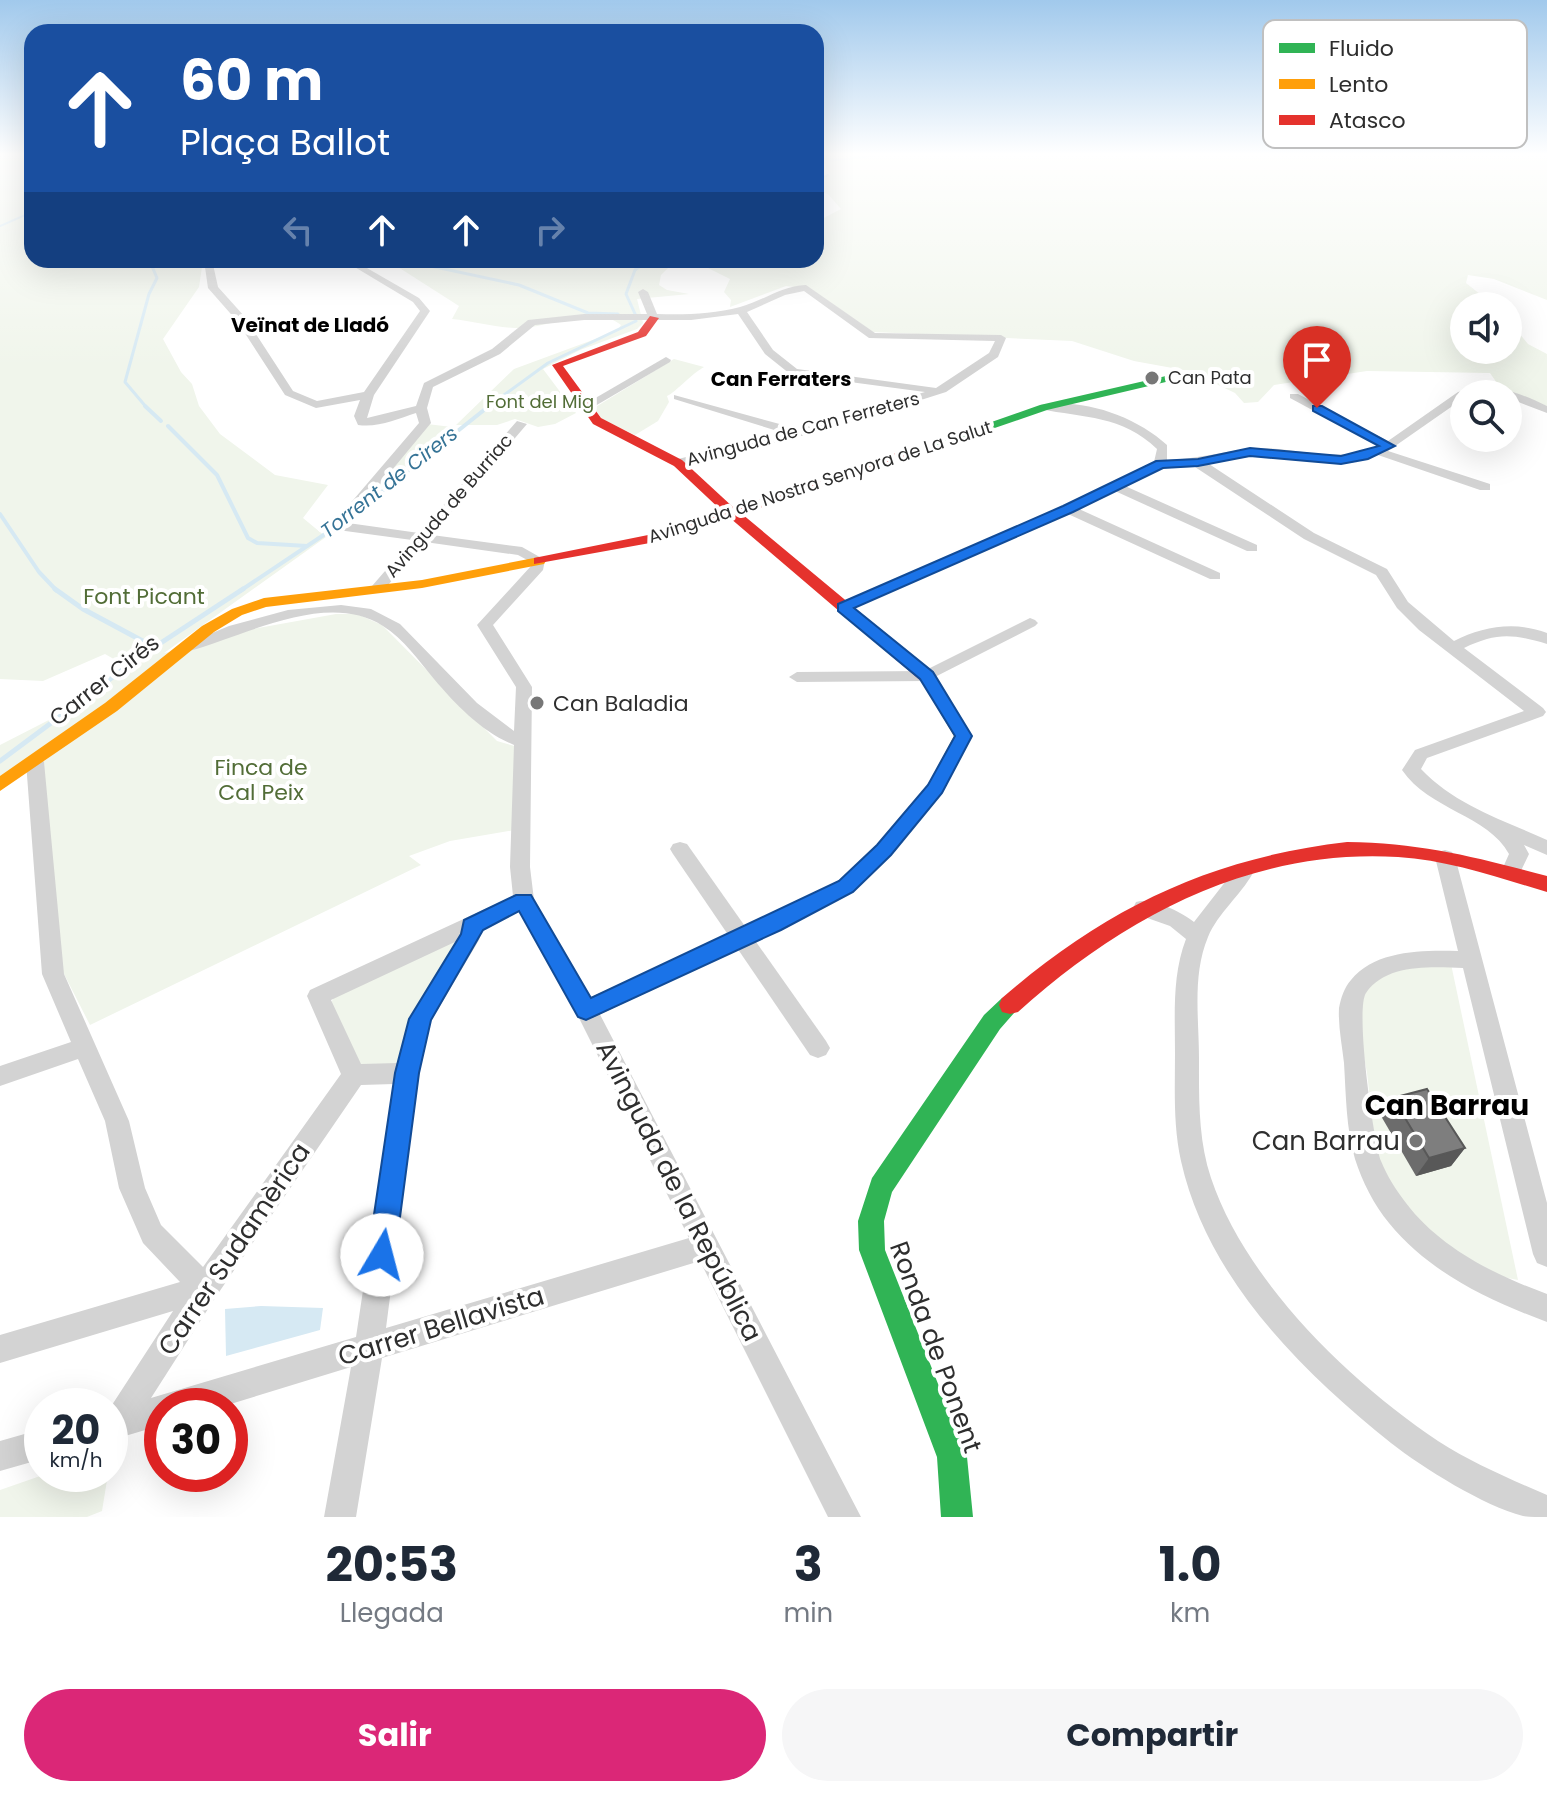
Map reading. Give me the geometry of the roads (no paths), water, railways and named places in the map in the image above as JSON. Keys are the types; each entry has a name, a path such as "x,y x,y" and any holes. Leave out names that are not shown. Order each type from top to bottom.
{"street":[{"path":"211,268 213,288 241,319 289,393 316,405 368,395"},
{"path":"362,268 393,285 425,311 368,395 360,416 362,422 374,422 421,408"},
{"name":"Avinguda de Can Ferreters","path":"678,463 942,390 994,355 1001,338 873,336 806,288 795,288 741,310"},
{"path":"586,1010 846,886 884,850 935,788 963,736 927,676 732,513 678,463 597,421 586,407 557,365 632,339 649,329 654,318 643,292"},
{"path":"421,408 428,385 484,361 506,347 530,320 581,315 654,318 741,310 769,352 794,372 942,390"},
{"path":"586,407 666,360"},
{"name":"Avinguda de Nostra Senyora de La Salut","path":"377,589 422,584 661,537 1044,407 1166,379"},
{"path":"844,607 1068,509 1160,464 1198,463 1250,452 1341,460 1384,449 1468,392 1500,391 1547,410"},
{"path":"1294,396 1384,449 1485,487"},
{"path":"678,397 797,432"},
{"path":"1044,407 1101,413 1147,430 1163,448 1160,464"},
{"path":"421,408 425,423 338,526 349,530 522,551 538,560"},
{"name":"Avinguda de Burriac","path":"377,589 521,424"},
{"path":"1198,463 1309,536 1382,572 1402,605 1425,627 1542,716"},
{"path":"1114,486 1252,548"},
{"path":"1068,509 1215,576"},
{"name":"Avinguda de la República","path":"538,560 538,567 485,625 524,687 520,867 524,900 586,1010 845,1517"},
{"name":"Carrer Cirés","path":"0,785 237,612 264,603 377,589"},
{"path":"183,649 232,630 293,614 338,609 362,611 387,622 478,715 505,737 524,742"},
{"path":"797,677 927,676 1030,623"},
{"path":"1454,647 1473,637 1505,629 1535,633 1547,639"},
{"path":"1511,872 1519,854 1508,834 1431,791 1411,770 1421,754 1542,716"},
{"path":"0,1349 205,1288 152,1234 132,1188 117,1121 53,974 35,762"},
{"path":"1483,819 1547,848"},
{"path":"680,849 818,1048"},
{"name":"Ronda de Ponent","path":"957,1517 952,1457 872,1250 869,1228 873,1203 946,1085 992,1022 1029,986 1121,918 1183,888 1286,858 1338,849 1398,850 1511,872 1547,884"},
{"path":"1445,857 1547,1254"},
{"path":"1243,873 1197,936 1190,963 1186,1122 1198,1179 1224,1242 1243,1273 1282,1320 1351,1388 1414,1443 1499,1490 1547,1511"},
{"path":"407,1073 354,1075 318,996 524,900"},
{"path":"1143,908 1177,920 1197,936"},
{"path":"340,1517 369,1347 407,1073 420,1019 472,934 472,925"},
{"path":"1471,960 1418,960 1384,967 1359,984 1350,1013 1369,1162 1391,1202 1432,1248 1474,1279 1547,1308"},
{"path":"0,1076 86,1047"},
{"name":"Carrer Sudamèrica","path":"128,1404 354,1075"},
{"name":"Carrer Bellavista","path":"234,1388 707,1246"},
{"path":"0,1456 24,1449"}],"water":[{"path":"261,1306 323,1308 320,1330 226,1356 225,1309"}],"waterway":[{"path":"146,407 125,382 149,294 157,278 153,268"},
{"path":"440,268 519,285 588,313 618,314"},
{"name":"Torrent de Cirers","path":"636,316 626,294 638,268"},
{"name":"Torrent de Cirers","path":"486,408 548,363 636,321"},
{"name":"Torrent de Cirers","path":"355,513 489,406"},
{"path":"146,407 161,421"},
{"path":"168,426 217,475 248,538 257,543 307,546"},
{"path":"0,514 39,572 55,589"},
{"name":"Torrent de Cirers","path":"242,589 337,526"},
{"path":"55,589 83,609 152,646"},
{"name":"Torrent de Cirers","path":"147,652 242,589"},
{"name":"Torrent de Cirers","path":"0,761 133,662"}],"place":[{"name":"Can Pata","path":"1152,378"},
{"name":"Can Baladia","path":"537,703"},
{"name":"Can Barrau","path":"1416,1141"}],"district":[{"name":"Veïnat de Lladó","path":"310,325"},
{"name":"Can Ferraters","path":"781,379"},
{"name":"Can Barrau","path":"1447,1105"}],"park label":[{"name":"Font del Mig","path":"540,402"},
{"name":"Font Picant","path":"144,596"},
{"name":"Finca de Cal Peix","path":"261,780"}]}
